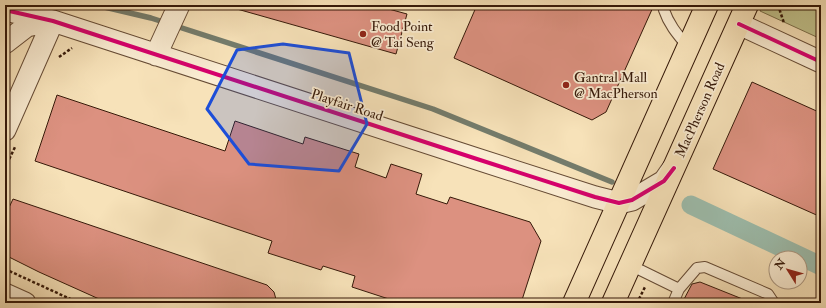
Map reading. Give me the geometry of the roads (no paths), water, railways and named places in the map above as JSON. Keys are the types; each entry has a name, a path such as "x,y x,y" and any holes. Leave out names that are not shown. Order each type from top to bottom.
{"main road":[{"path":"574,303 707,5"},
{"name":"MacPherson Road","path":"612,303 743,15"}],"street":[{"path":"156,55 177,9"},
{"name":"Playfair Road","path":"5,10 52,21 595,197 619,203"},
{"path":"743,15 821,62"},
{"path":"5,45 14,35 27,26 52,21 48,54 5,130"},
{"path":"5,45 27,43 48,54"},
{"path":"619,203 632,200 664,181 674,168"},
{"path":"5,294 25,303"}],"lane":[{"path":"666,5 664,10 673,30 688,47"},
{"path":"630,265 680,289"},
{"path":"673,303 680,289 696,268 705,267 768,294 774,303"}],"waterway":[{"path":"96,5 151,18 433,109 612,182"},
{"path":"691,205 821,266"}],"place":[{"name":"Food Point @ Tai Seng","path":"363,34"},
{"name":"Gantral Mall @ MacPherson","path":"566,85"}]}
